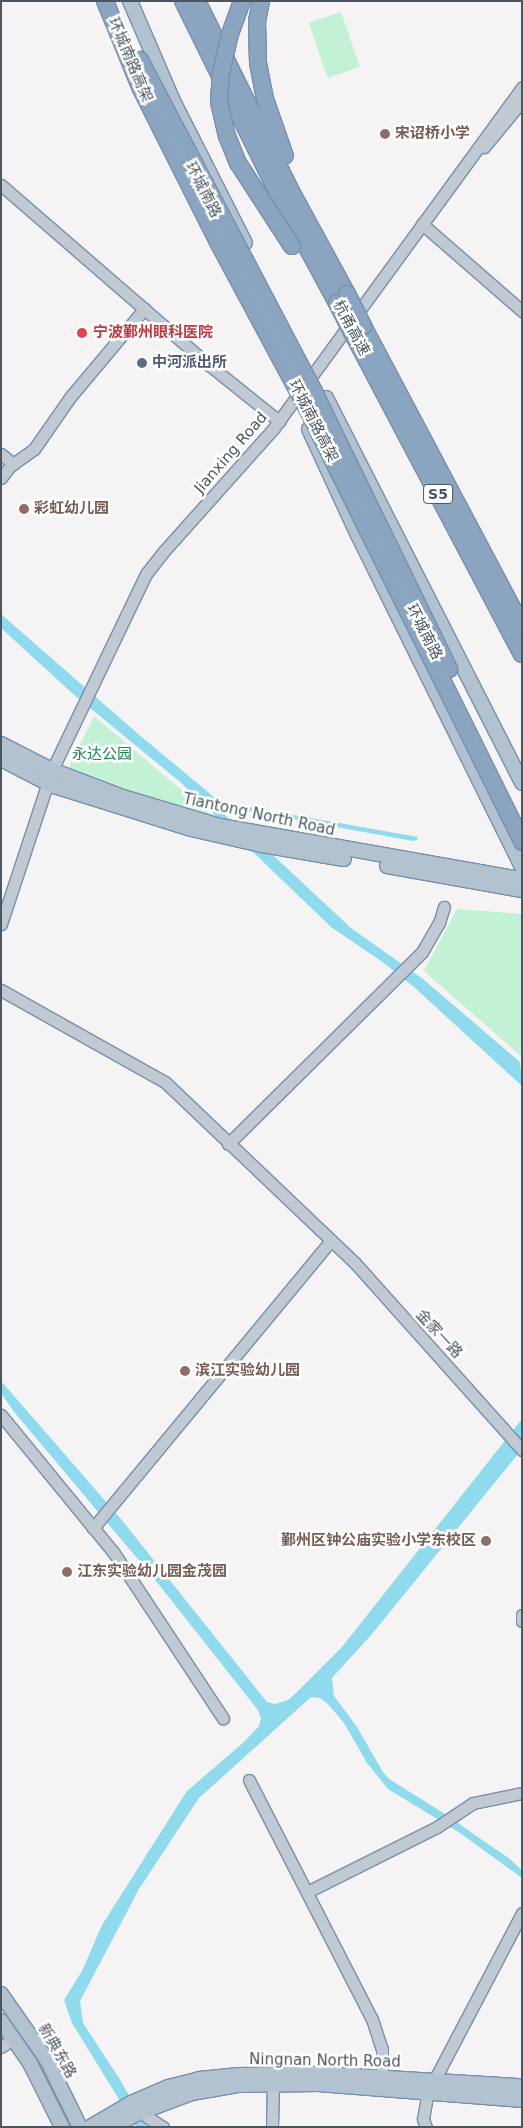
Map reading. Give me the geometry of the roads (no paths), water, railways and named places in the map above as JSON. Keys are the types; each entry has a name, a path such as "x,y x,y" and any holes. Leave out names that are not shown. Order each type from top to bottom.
{"highway":[{"name":"环城南路高架","path":"105,1 141,89 219,244 308,410 522,842"},
{"name":"环城南路高架","path":"116,1 141,64 315,394 522,817"},
{"name":"杭甬高速","path":"183,1 281,199 355,334 522,626"},
{"name":"杭甬高速","path":"197,1 292,193 330,262 339,302"},
{"path":"242,1 230,34 221,72 219,102 227,136 238,163 292,246 339,302 355,334"},
{"path":"261,1 257,21 258,63 265,99 277,139 330,262"},
{"name":"S5","path":"355,334 522,654"}],"main road":[{"name":"环城南路","path":"96,1 137,96 288,391"},
{"name":"环城南路","path":"130,1 173,101 306,361"},
{"name":"环城南路","path":"320,388 522,783"},
{"name":"环城南路","path":"300,410 358,536 522,867"},
{"name":"Tiantong North Road","path":"1,744 50,776 220,826 522,890"},
{"name":"Tiantong North Road","path":"1,759 183,826 235,839 262,845 522,880"},
{"name":"新典东路","path":"1,1994 46,2060 80,2127"},
{"name":"新典东路","path":"1,2021 30,2063 62,2127"},
{"name":"Ningnan North Road","path":"128,2114 168,2087 199,2079 239,2075 324,2074 382,2077 522,2100"},
{"name":"Ningnan North Road","path":"128,2114 192,2093 239,2084 522,2086"},
{"path":"90,2127 128,2114"}],"street":[{"path":"460,171 522,87"},
{"path":"460,171 496,134 522,101"},
{"name":"Jianxing Road","path":"1,924 50,776 146,574 164,550 279,421 460,171"},
{"path":"1,185 144,309 279,421"},
{"path":"422,224 522,311"},
{"path":"1,478 13,464 34,449 71,396 144,309"},
{"path":"1,454 13,464"},
{"path":"228,1144 422,952 439,923 444,907"},
{"name":"金家一路","path":"1,990 165,1082 330,1242 355,1263 522,1450"},
{"path":"95,1526 330,1242"},
{"path":"1,1415 95,1526 223,1718"},
{"path":"522,1615 522,1621"},
{"path":"249,1780 378,2033 382,2049 382,2077"},
{"path":"307,1892 437,1827 473,1803 522,1792"},
{"path":"426,2127 423,2119 431,2086 522,1913"},
{"path":"1,2047 13,2039"},
{"path":"272,2127 273,2084"},
{"path":"128,2114 147,2117 163,2127"}],"water":[{"path":"1,614 137,733 220,802 418,837 417,840 413,841 226,807 224,809 225,815 276,858 351,928 423,979 520,1062 522,1086 414,987 384,963 331,927 179,781 73,694 1,628"},
{"path":"1,1381 121,1519 267,1702 275,1704 288,1700 342,1647 522,1419 522,1449 372,1634 332,1678 334,1696 357,1727 389,1779 445,1814 511,1860 522,1870 522,1878 460,1833 388,1789 367,1763 344,1723 328,1704 320,1698 311,1697 199,1798 139,1889 80,2001 83,2023 119,2078 147,2127 136,2127 72,2023 64,2000 82,1971 102,1925 187,1791 244,1742 259,1726 261,1718 258,1710 152,1576 15,1413 1,1393"}],"place":[{"name":"宋诏桥小学","path":"385,134"},
{"name":"宁波鄞州眼科医院","path":"82,333"},
{"name":"中河派出所","path":"142,363"},
{"name":"彩虹幼儿园","path":"24,509"},
{"name":"滨江实验幼儿园","path":"185,1371"},
{"name":"鄞州区钟公庙实验小学东校区","path":"486,1541"},
{"name":"江东实验幼儿园金茂园","path":"67,1572"}],"park label":[{"name":"永达公园","path":"102,755"}]}
